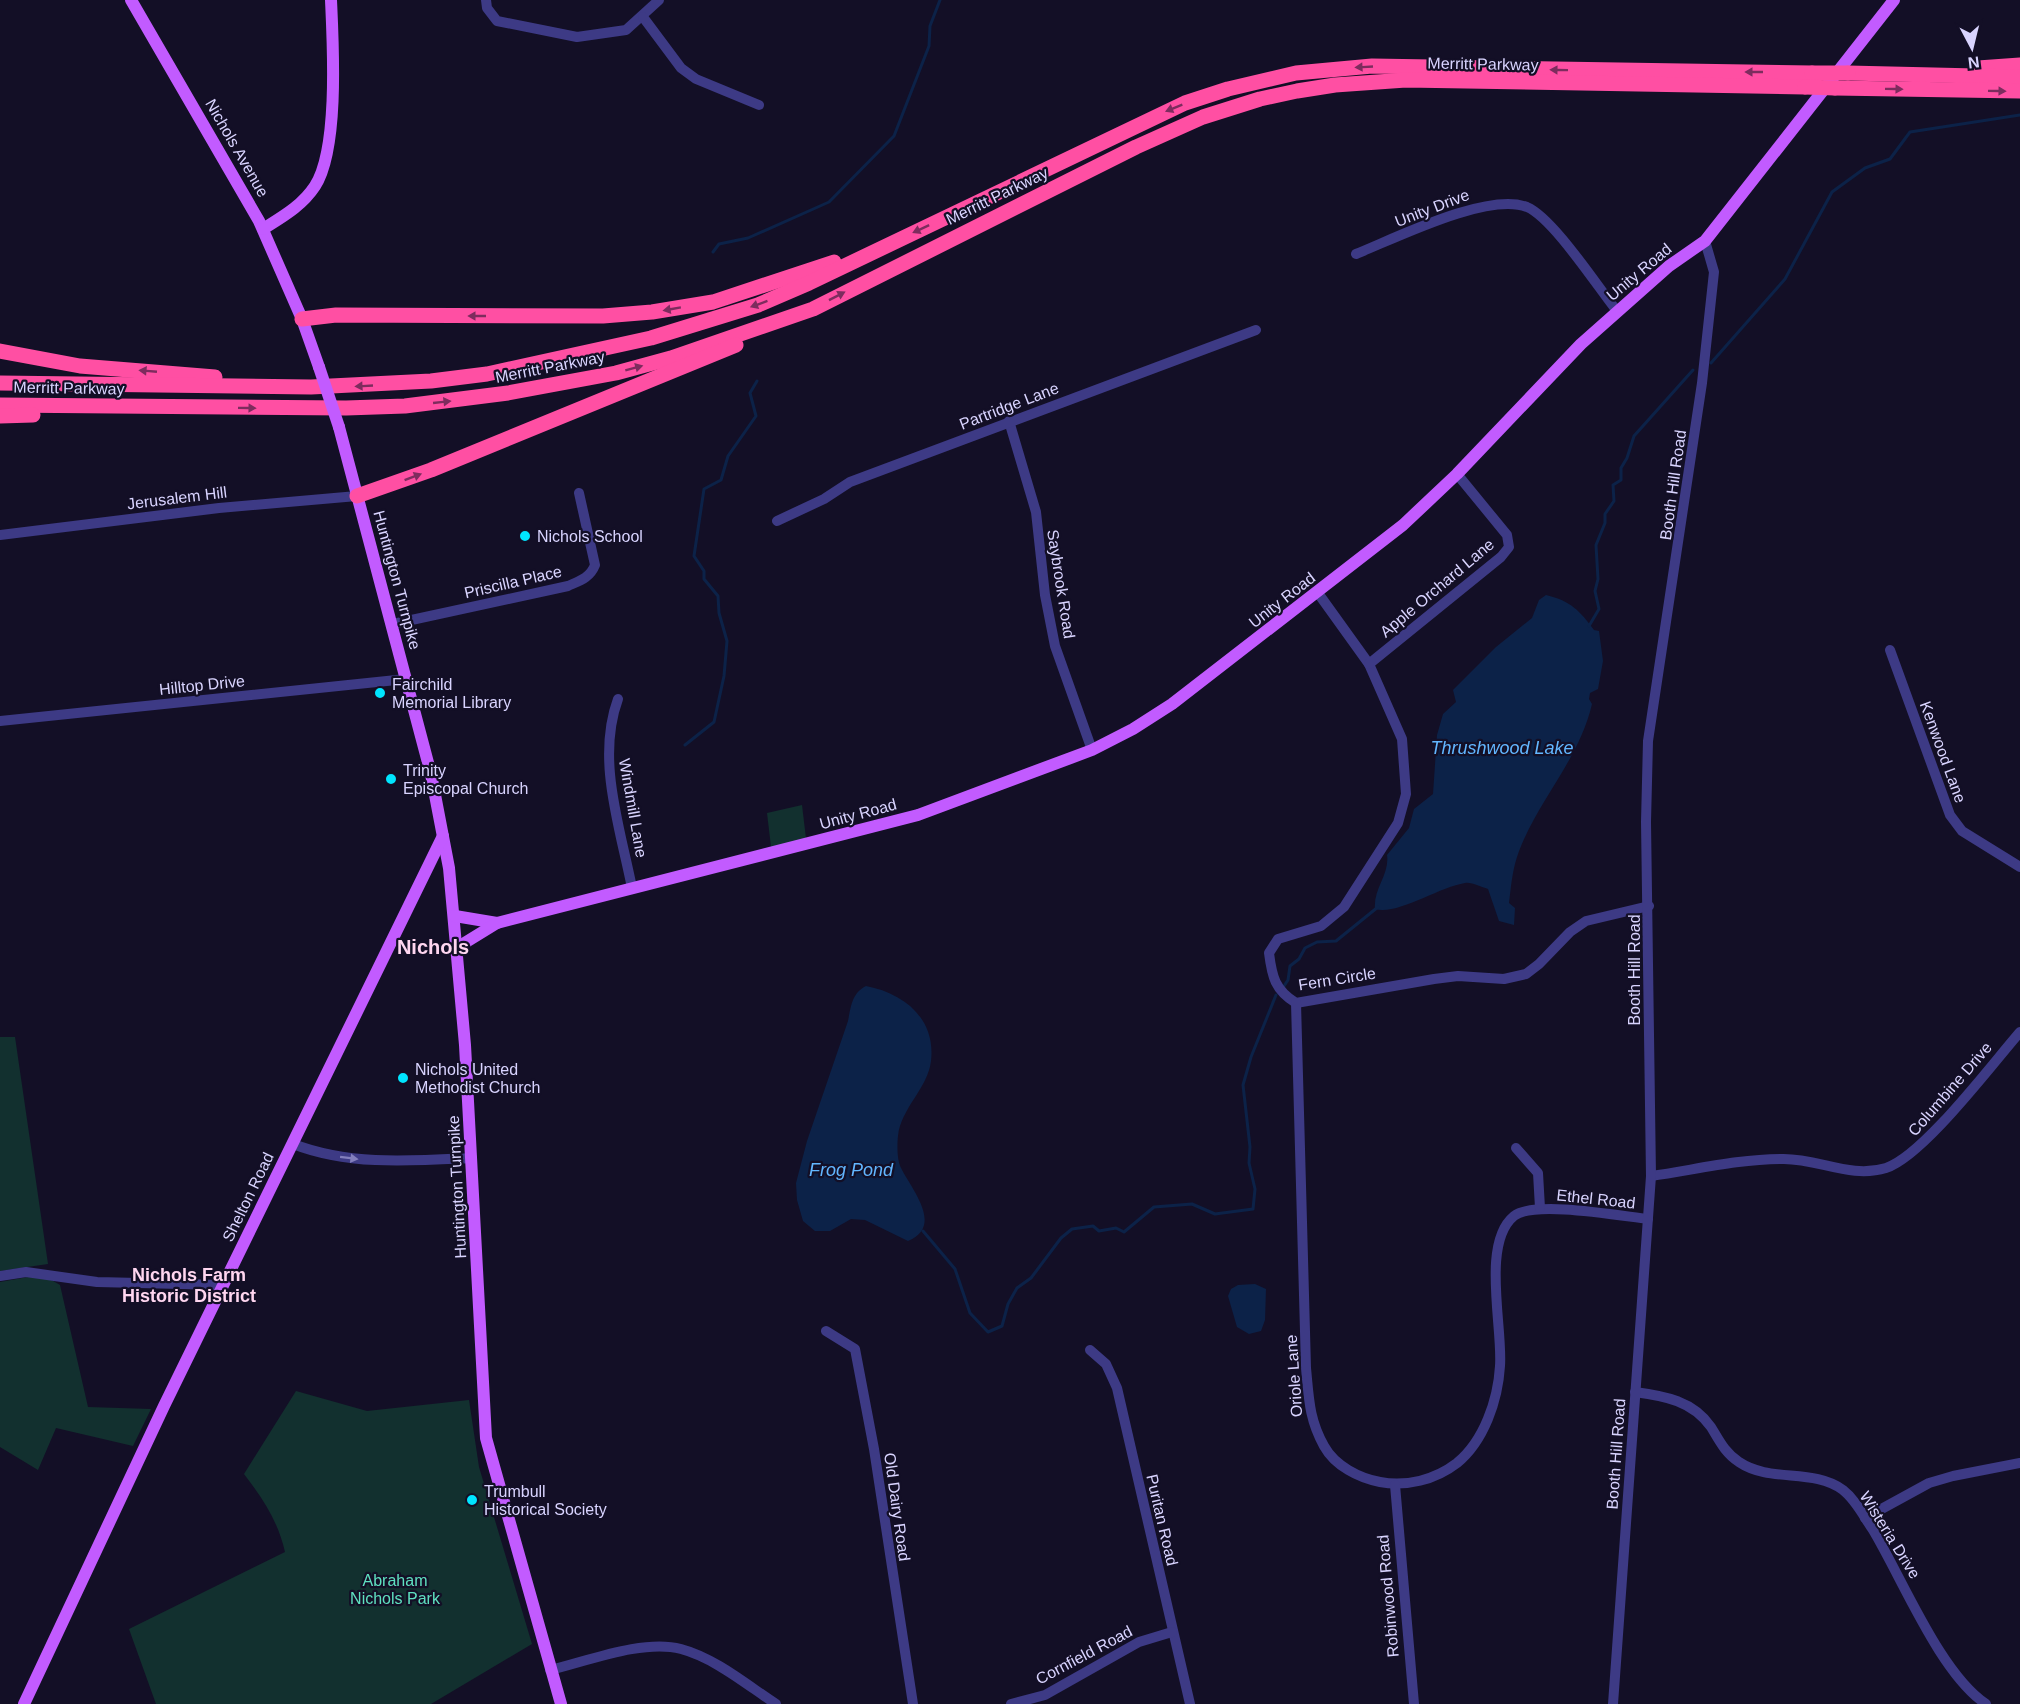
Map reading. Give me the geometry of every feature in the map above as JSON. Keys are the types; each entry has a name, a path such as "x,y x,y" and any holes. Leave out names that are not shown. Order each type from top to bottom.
{"highway":[{"path":"1891,74 2020,65"},
{"name":"Merritt Parkway","path":"0,382 268,387 358,386 487,374 651,338 758,305 809,284 1158,114 1228,89 1296,74 1372,66 2020,77"},
{"name":"Merritt Parkway","path":"0,405 346,408 405,406 538,388 616,373 671,358 813,309 1136,147 1203,117 1297,91 1335,85 1406,80 2020,91"},
{"path":"302,319 336,315 603,316 652,312 713,302 888,244"},
{"path":"357,496 410,478 671,372 763,334 813,309"},
{"path":"0,351 80,366 229,377 268,387"},
{"path":"0,416 149,413 221,407"}],"main road":[{"name":"Nichols Avenue","path":"130,0 207,128 263,230 302,319"},
{"path":"263,230 306,198 316,183 323,165 332,103 331,0"},
{"name":"Unity Road","path":"458,947 497,923 918,815 1092,750 1133,729 1172,704 1403,525 1457,474 1581,344 1617,311 1705,241 1894,0"},
{"name":"Huntington Turnpike","path":"302,319 339,427 393,624 431,774 443,836 458,947 472,1158 486,1438 561,1704"},
{"name":"Shelton Road","path":"24,1704 223,1285 443,836"},
{"name":"Unity Road","path":"455,916 497,923"}],"street":[{"path":"486,0 487,8 497,21 577,37 626,30 643,17 659,0"},
{"path":"643,17 681,68 693,77 759,105"},
{"name":"Unity Drive","path":"1356,254 1478,206 1508,203 1528,208 1549,224 1617,311"},
{"name":"Booth Hill Road","path":"1613,1704 1651,1176 1648,741 1702,383 1714,272 1705,241"},
{"name":"Partridge Lane","path":"777,521 824,499 850,482 1256,330"},
{"name":"Saybrook Road","path":"1009,421 1036,513 1045,595 1055,646 1092,750"},
{"name":"Apple Orchard Lane","path":"1370,664 1501,557 1509,547 1508,535 1457,474"},
{"name":"Priscilla Place","path":"393,624 567,586 584,579 592,572 595,565 579,493"},
{"name":"Jerusalem Hill","path":"0,535 219,508 357,496"},
{"name":"Fern Circle","path":"1318,593 1370,664 1402,739 1406,794 1398,823 1344,907 1321,926 1278,939 1269,953 1273,981 1283,995 1296,1003 1458,976 1504,980 1526,974 1570,932 1586,921 1649,906"},
{"name":"Kenwood Lane","path":"1890,650 1950,815 1962,831 2020,867"},
{"name":"Hilltop Drive","path":"0,721 406,680"},
{"name":"Windmill Lane","path":"618,699 610,721 608,750 611,786 632,888"},
{"name":"Oriole Lane","path":"1296,1003 1306,1368 1312,1425 1329,1455 1356,1475 1395,1485 1424,1480 1446,1472 1471,1448 1484,1428 1495,1398 1501,1365 1498,1239 1514,1216 1540,1208"},
{"name":"Columbine Drive","path":"1651,1176 1785,1159 1841,1170 1867,1171 1887,1167 1918,1149 2020,1032"},
{"path":"293,1144 332,1156 379,1161 472,1158"},
{"path":"1516,1148 1538,1173 1540,1208"},
{"name":"Ethel Road","path":"1540,1208 1648,1219"},
{"path":"0,1276 26,1272 97,1282 223,1285"},
{"name":"Old Dairy Road","path":"826,1331 855,1349 874,1449 913,1704"},
{"name":"Puritan Road","path":"1090,1350 1106,1364 1117,1388 1190,1704"},
{"name":"Wisteria Drive","path":"1635,1392 1683,1402 1696,1411 1722,1446 1745,1466 1764,1473 1825,1482 1843,1490 1865,1518 1895,1567 1937,1647 1971,1694 1986,1704"},
{"path":"1865,1518 1929,1484 1953,1476 2020,1463"},
{"name":"Robinwood Road","path":"1395,1485 1414,1704"},
{"name":"Cornfield Road","path":"1011,1704 1045,1695 1138,1642 1172,1632"},
{"path":"550,1670 648,1647 680,1649 708,1659 776,1704"}],"green space":[{"path":"802,805 807,847 772,855 767,813"},
{"path":"0,1037 15,1037 48,1264 0,1271"},
{"path":"28,1277 48,1278 60,1285 88,1407 151,1409 133,1446 56,1428 38,1470 0,1447 0,1282"},
{"name":"Abraham Nichols Park","path":"296,1391 367,1411 469,1400 479,1467 532,1644 431,1704 156,1704 129,1629 285,1552 269,1511 244,1474"}],"water":[{"name":"Thrushwood Lake","path":"1546,595 1568,604 1579,612 1594,630 1599,631 1603,661 1598,689 1590,693 1589,699 1592,704 1586,725 1567,763 1534,818 1517,857 1509,903 1515,908 1514,925 1499,921 1488,889 1468,883 1406,905 1384,910 1375,909 1376,895 1386,869 1387,855 1409,828 1414,809 1433,794 1437,735 1443,714 1456,702 1453,690 1496,647 1532,618 1539,600"},
{"name":"Frog Pond","path":"866,986 880,989 904,1001 914,1010 928,1032 931,1046 929,1071 904,1116 898,1136 901,1168 918,1197 925,1217 924,1226 908,1241 865,1220 851,1219 830,1231 815,1231 803,1221 797,1200 796,1183 807,1141 853,1000"},
{"path":"1255,1284 1266,1289 1265,1320 1261,1331 1249,1334 1237,1327 1228,1296 1231,1289 1238,1285"}],"waterway":[{"path":"713,252 719,244 748,238 829,202 894,136 929,46 930,26 940,0"},
{"path":"1711,363 1785,279 1832,192 1865,168 1890,159 1910,132 2020,115"},
{"path":"1589,626 1599,609 1595,591 1598,579 1596,545 1605,523 1605,514 1614,501 1613,485 1621,480 1621,468 1634,436 1693,370"},
{"path":"685,745 714,722 724,676 727,641 719,613 718,596 704,579 704,571 694,556 704,489 721,480 728,456 756,416 750,393 757,381"},
{"path":"1284,986 1288,980 1290,966 1299,959 1305,948 1317,942 1336,941 1378,907"},
{"path":"923,1231 955,1269 970,1313 988,1332 1002,1326 1008,1304 1017,1288 1031,1278 1061,1238 1072,1229 1093,1226 1099,1231 1116,1228 1124,1232 1154,1207 1192,1204 1215,1214 1253,1209 1255,1189 1249,1163 1250,1147 1243,1085 1251,1057 1276,995"}],"place":[{"name":"Nichols School","path":"525,536"},
{"name":"Fairchild Memorial Library","path":"380,693"},
{"name":"Trinity Episcopal Church","path":"391,779"},
{"name":"Nichols United Methodist Church","path":"403,1078"},
{"name":"Trumbull Historical Society","path":"472,1500"}],"district":[{"name":"Nichols","path":"433,947"},
{"name":"Nichols Farm Historic District","path":"189,1285"}]}
